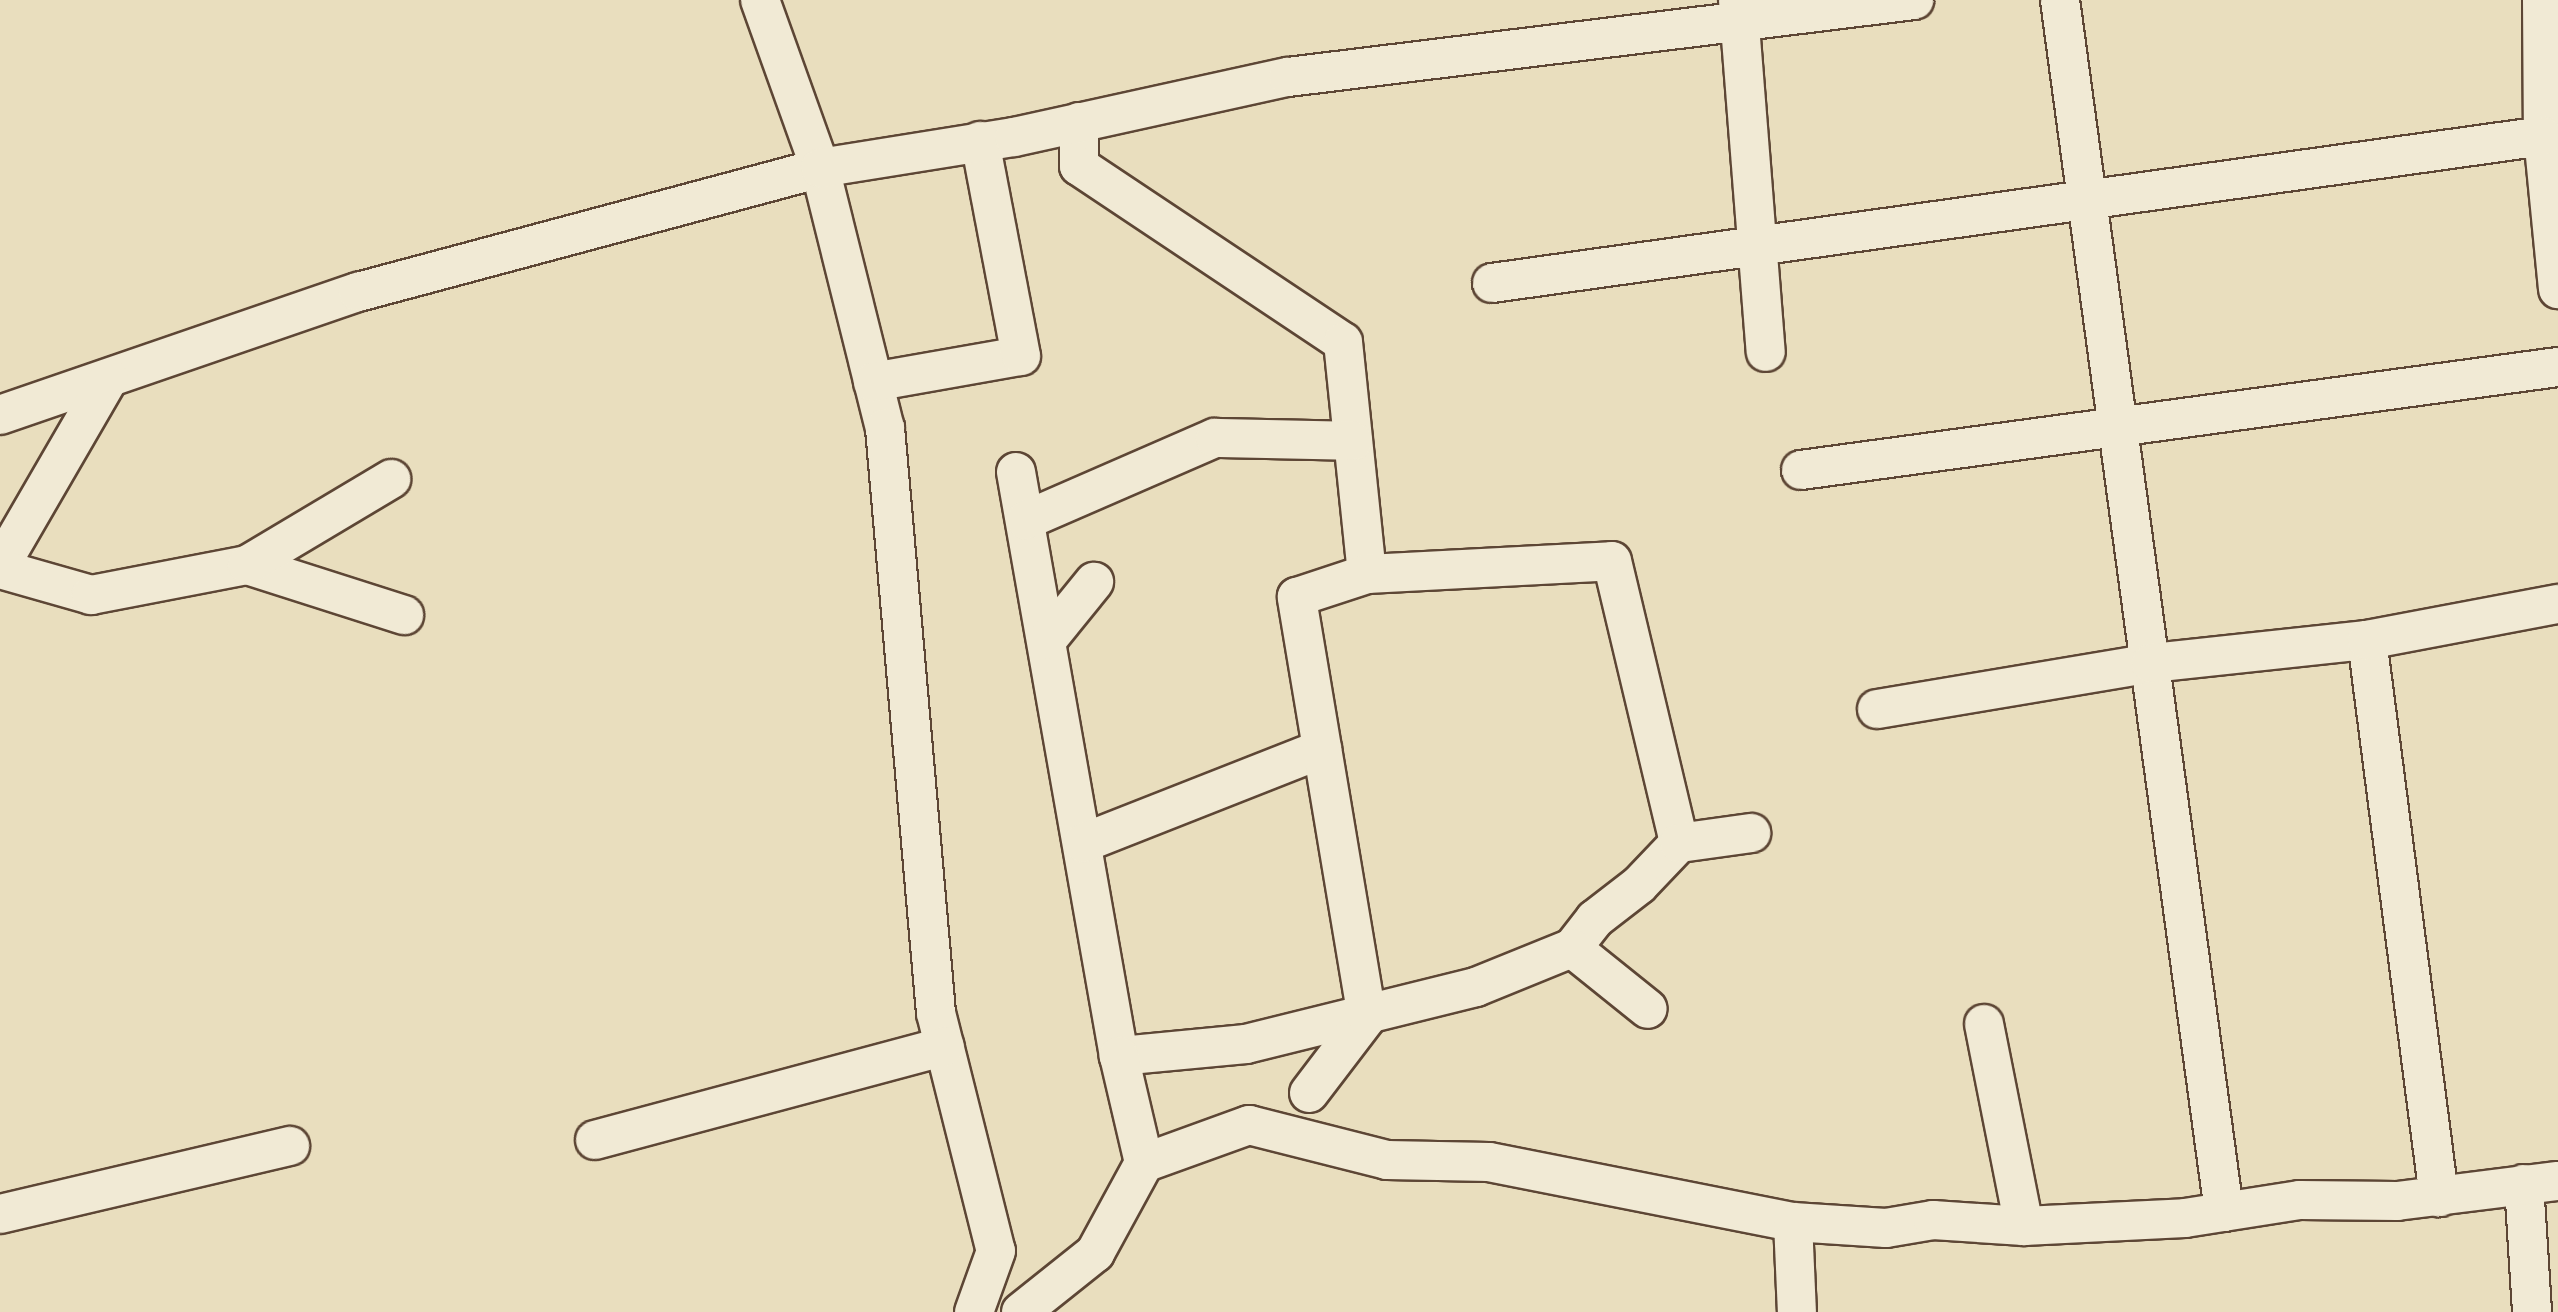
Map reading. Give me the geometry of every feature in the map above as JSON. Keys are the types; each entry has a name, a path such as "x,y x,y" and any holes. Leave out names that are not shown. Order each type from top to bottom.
{"street":[{"path":"760,0 820,168 885,428 936,1013 996,1251 974,1312"},
{"path":"0,415 359,292 820,168 1079,122 1288,78 1739,10 1914,0"},
{"path":"2060,0 2224,1212"},
{"path":"2542,0 2543,136 2558,289"},
{"path":"1739,10 1766,352"},
{"path":"1079,122 1079,166 1343,342 1367,573"},
{"path":"1492,283 2543,136"},
{"path":"873,382 1021,356 980,141"},
{"path":"1801,470 2558,367"},
{"path":"109,378 11,523 0,567 91,595 247,565 391,479"},
{"path":"1026,520 1215,438 1353,441"},
{"path":"1016,472 1119,1056 1144,1163"},
{"path":"1309,1093 1367,1017 1297,597 1367,573 1612,561 1679,843"},
{"path":"247,565 404,615"},
{"path":"1047,640 1094,582"},
{"path":"1877,709 2151,663 2367,639 2558,604"},
{"path":"2367,639 2439,1197"},
{"path":"1083,844 1322,749"},
{"path":"1119,1056 1246,1044 1367,1017 1476,988 1572,948 1595,919 1639,885 1679,843 1751,832"},
{"path":"1572,948 1648,1009"},
{"path":"1984,1024 2024,1226"},
{"path":"1298,1032 1319,1142"},
{"path":"595,1140 945,1046"},
{"path":"1030,1309 1095,1253 1144,1163 1249,1125 1387,1160 1489,1162 1793,1222 1886,1228 1933,1220 2024,1226 2224,1212 2300,1200 2439,1197 2541,1183 2532,1312"},
{"path":"0,1214 290,1146"},
{"path":"1793,1222 1797,1312"}]}
